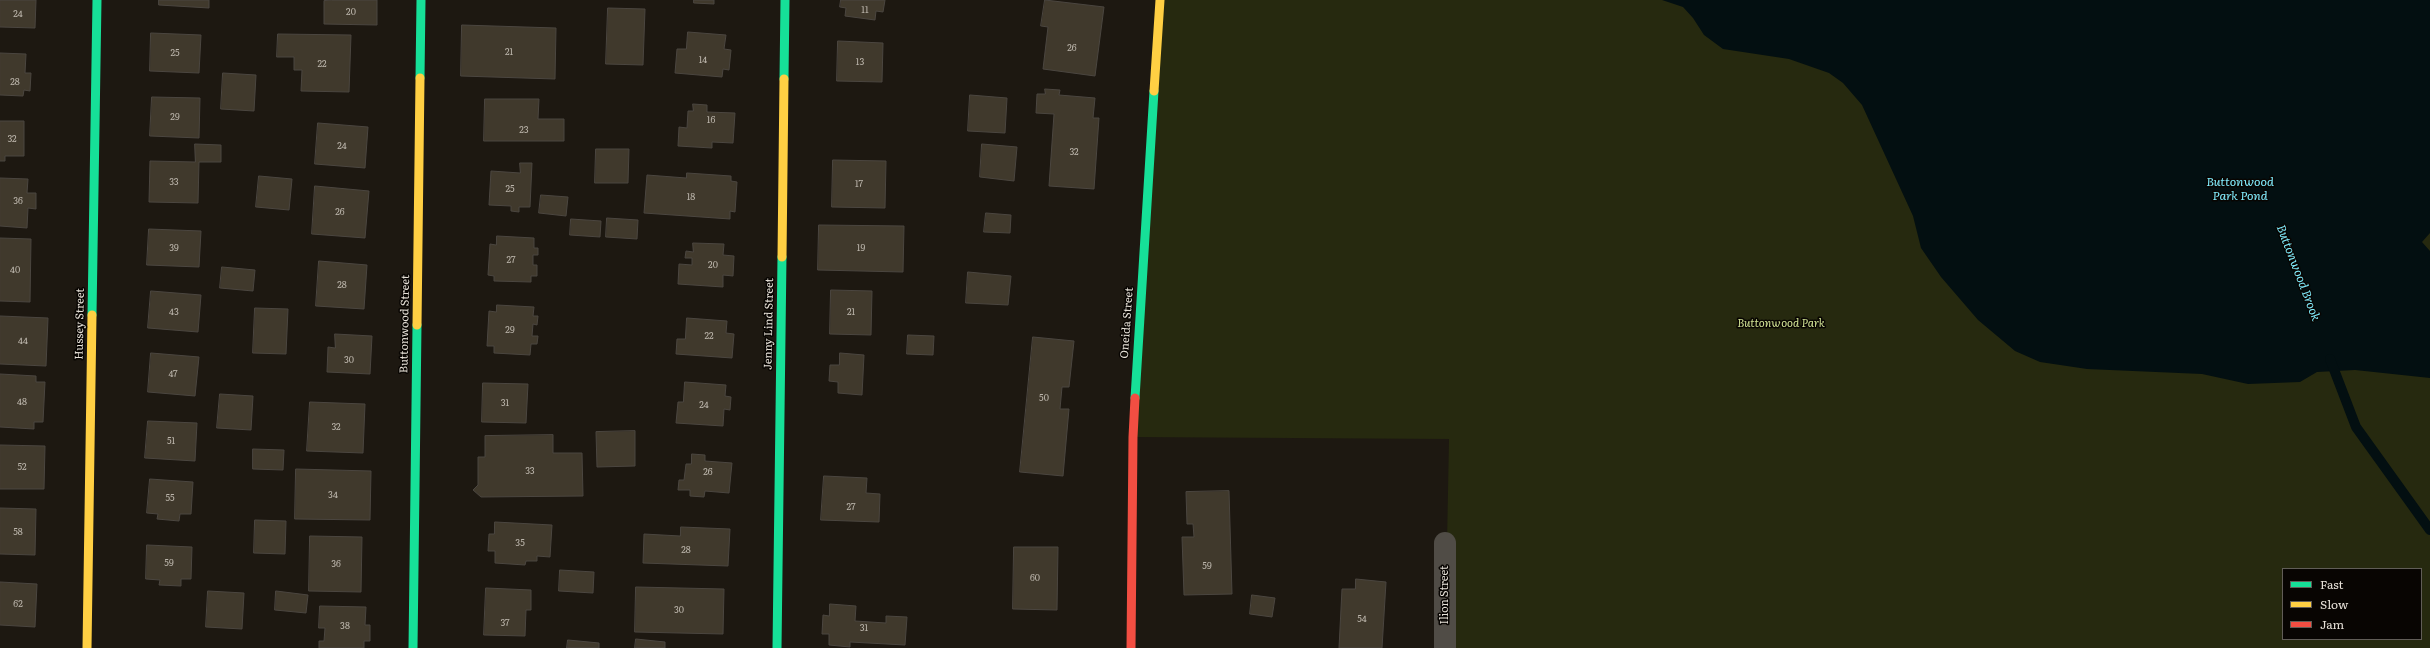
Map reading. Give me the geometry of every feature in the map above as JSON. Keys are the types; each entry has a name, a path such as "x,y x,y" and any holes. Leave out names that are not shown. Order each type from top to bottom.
{"street":[{"name":"Hussey Street","path":"87,648 97,0"},
{"name":"Buttonwood Street","path":"413,648 421,0"},
{"name":"Jenny Lind Street","path":"777,648 785,0"},
{"name":"Oneida Street","path":"1131,648 1132,437 1160,0"},
{"name":"Ilion Street","path":"1445,543 1445,648"}],"green space":[{"name":"Buttonwood Park","path":"1160,0 2430,0 2430,648 1445,648 1449,439 1133,437"}],"water":[{"name":"Buttonwood Park Pond","path":"1662,0 2430,0 2430,233 2422,242 2430,251 2430,378 2355,370 2317,372 2300,382 2248,384 2202,374 2087,369 2040,362 2015,351 1978,320 1941,277 1921,248 1913,216 1862,105 1843,83 1829,73 1789,59 1723,49 1704,35 1693,18 1683,7"}],"building":[{"path":"0,0 36,0 35,28 0,27"},
{"path":"159,0 209,0 209,8 159,5"},
{"path":"377,0 377,25 324,24 324,1"},
{"path":"694,0 714,0 714,4 694,3"},
{"path":"841,0 885,0 883,12 876,11 875,20 845,16 846,8 840,7"},
{"path":"1045,0 1104,7 1095,76 1043,69 1048,27 1041,26"},
{"path":"608,8 645,9 643,65 606,64"},
{"path":"462,25 556,28 555,79 461,76"},
{"path":"688,32 726,35 724,49 731,50 729,70 723,69 722,77 675,73 677,49 686,49"},
{"path":"151,33 201,35 199,73 150,71"},
{"path":"278,34 351,35 349,92 301,91 302,70 294,70 294,57 277,57"},
{"path":"838,41 883,43 882,82 837,81"},
{"path":"0,53 26,54 25,73 31,73 30,91 24,90 23,96 0,95"},
{"path":"223,73 256,75 254,111 221,109"},
{"path":"1045,89 1060,90 1059,95 1095,98 1093,118 1099,118 1094,189 1049,186 1054,114 1036,113 1037,94 1045,94"},
{"path":"970,95 1007,98 1005,133 968,131"},
{"path":"152,97 200,98 199,138 150,136"},
{"path":"485,99 539,99 538,119 564,119 564,141 484,141"},
{"path":"693,104 707,105 707,112 735,113 733,143 712,142 712,148 678,146 679,127 687,128 688,111 693,111"},
{"path":"0,121 24,121 24,156 5,156 5,161 0,161"},
{"path":"318,123 368,127 365,168 315,164"},
{"path":"195,144 221,145 221,162 199,162 198,203 149,202 150,161 195,162"},
{"path":"982,144 1017,147 1014,181 980,177"},
{"path":"596,149 629,149 628,183 595,183"},
{"path":"833,160 886,161 885,208 832,207"},
{"path":"520,163 532,163 530,207 519,207 519,212 511,211 511,206 489,205 491,171 520,173"},
{"path":"687,173 731,176 731,181 737,182 735,212 730,211 730,219 644,213 647,175 686,178"},
{"path":"259,176 292,179 289,210 256,207"},
{"path":"0,178 28,179 27,193 36,193 36,209 28,208 27,228 0,226"},
{"path":"315,186 369,191 365,238 312,234"},
{"path":"541,195 568,197 566,216 539,213"},
{"path":"986,213 1011,215 1010,233 984,232"},
{"path":"607,218 638,220 637,239 606,237"},
{"path":"571,219 601,221 600,237 570,235"},
{"path":"819,225 904,226 903,272 818,270"},
{"path":"149,229 201,231 199,267 147,265"},
{"path":"497,236 534,238 534,248 538,248 538,255 533,255 533,265 537,265 537,276 531,276 531,282 494,281 494,276 488,275 490,244 496,245"},
{"path":"0,238 31,239 30,302 0,301"},
{"path":"693,243 724,244 723,255 734,256 733,276 723,275 723,287 678,284 679,264 692,265 692,258 685,258 686,251 693,252"},
{"path":"319,261 367,265 364,309 316,306"},
{"path":"222,267 255,270 253,291 220,288"},
{"path":"968,272 1011,276 1008,305 966,303"},
{"path":"831,290 872,291 871,335 830,334"},
{"path":"151,291 201,295 198,332 148,328"},
{"path":"497,305 534,307 533,316 538,316 537,325 533,324 532,336 538,336 537,344 531,344 530,355 494,353 494,346 487,346 489,311 496,312"},
{"path":"255,308 288,309 286,354 253,353"},
{"path":"0,316 48,318 46,366 0,364"},
{"path":"687,318 727,321 726,333 734,334 732,358 676,354 677,339 685,339"},
{"path":"335,334 372,336 370,374 327,372 328,347 335,348"},
{"path":"908,335 934,336 933,355 907,354"},
{"path":"1033,337 1074,341 1069,387 1062,387 1060,409 1069,409 1063,476 1020,472"},
{"path":"151,353 199,357 195,396 148,392"},
{"path":"840,353 864,355 862,395 838,393 838,382 829,381 830,365 839,365"},
{"path":"0,374 36,376 36,382 45,382 43,422 34,422 34,429 0,427"},
{"path":"685,382 726,385 725,396 731,397 730,410 724,409 723,426 676,423 678,402 683,402"},
{"path":"483,383 528,384 526,423 482,422"},
{"path":"220,394 253,396 251,430 217,428"},
{"path":"310,402 365,404 363,453 307,451"},
{"path":"148,421 197,423 195,461 145,458"},
{"path":"635,431 635,466 597,467 596,432"},
{"path":"553,435 553,453 582,453 583,496 481,497 473,490 478,485 478,457 485,457 485,436"},
{"path":"0,445 45,446 44,489 0,489"},
{"path":"253,449 284,450 283,470 253,469"},
{"path":"692,454 705,455 705,461 732,463 729,493 705,491 704,497 690,496 690,490 678,490 679,480 684,480 686,464 691,464"},
{"path":"296,469 371,471 370,520 295,519"},
{"path":"824,476 867,478 866,493 880,494 879,522 821,520"},
{"path":"150,479 193,482 191,514 180,514 179,521 157,519 158,514 147,513"},
{"path":"1229,491 1232,594 1184,595 1182,537 1194,537 1193,524 1187,524 1186,492"},
{"path":"0,508 36,509 35,555 0,554"},
{"path":"255,520 286,521 285,554 254,553"},
{"path":"495,522 552,525 550,557 537,556 537,561 526,561 525,565 495,563 495,551 488,551 489,534 494,534"},
{"path":"681,527 730,529 728,566 643,563 644,534 680,536"},
{"path":"310,536 362,537 361,592 309,591"},
{"path":"147,545 192,547 191,579 181,579 181,586 159,585 160,580 146,579"},
{"path":"1014,547 1058,547 1057,610 1013,609"},
{"path":"560,570 594,572 593,593 559,591"},
{"path":"1356,579 1386,582 1382,648 1339,648 1342,589 1355,589"},
{"path":"0,582 37,584 35,627 0,625"},
{"path":"636,587 724,589 723,634 635,632"},
{"path":"486,588 531,590 531,610 526,610 525,636 484,635"},
{"path":"208,591 244,593 242,629 206,627"},
{"path":"276,591 308,595 306,613 275,610"},
{"path":"1252,595 1275,598 1272,617 1250,614"},
{"path":"830,604 856,606 855,621 886,623 886,616 907,617 905,645 850,642 850,647 829,645 829,634 822,634 823,615 829,616"},
{"path":"320,606 366,607 365,625 370,625 370,641 364,641 364,648 319,648 319,641 324,641 325,628 319,628"},
{"path":"636,639 665,642 665,648 635,648"},
{"path":"568,640 599,643 599,648 567,648"}],"waterway":[{"name":"Buttonwood Brook","path":"2330,359 2356,427 2430,530"}],"traffic: fast":[{"path":"92,315 97,0"},
{"path":"420,78 421,0"},
{"path":"784,79 785,0"},
{"path":"1135,398 1154,91"},
{"path":"777,648 782,257"},
{"path":"413,648 417,325"}],"traffic: slow":[{"path":"1154,91 1160,0"},
{"path":"417,325 420,78"},
{"path":"782,257 784,79"},
{"path":"87,648 92,315"}],"traffic: jam":[{"path":"1131,648 1133,437 1135,398"}]}
